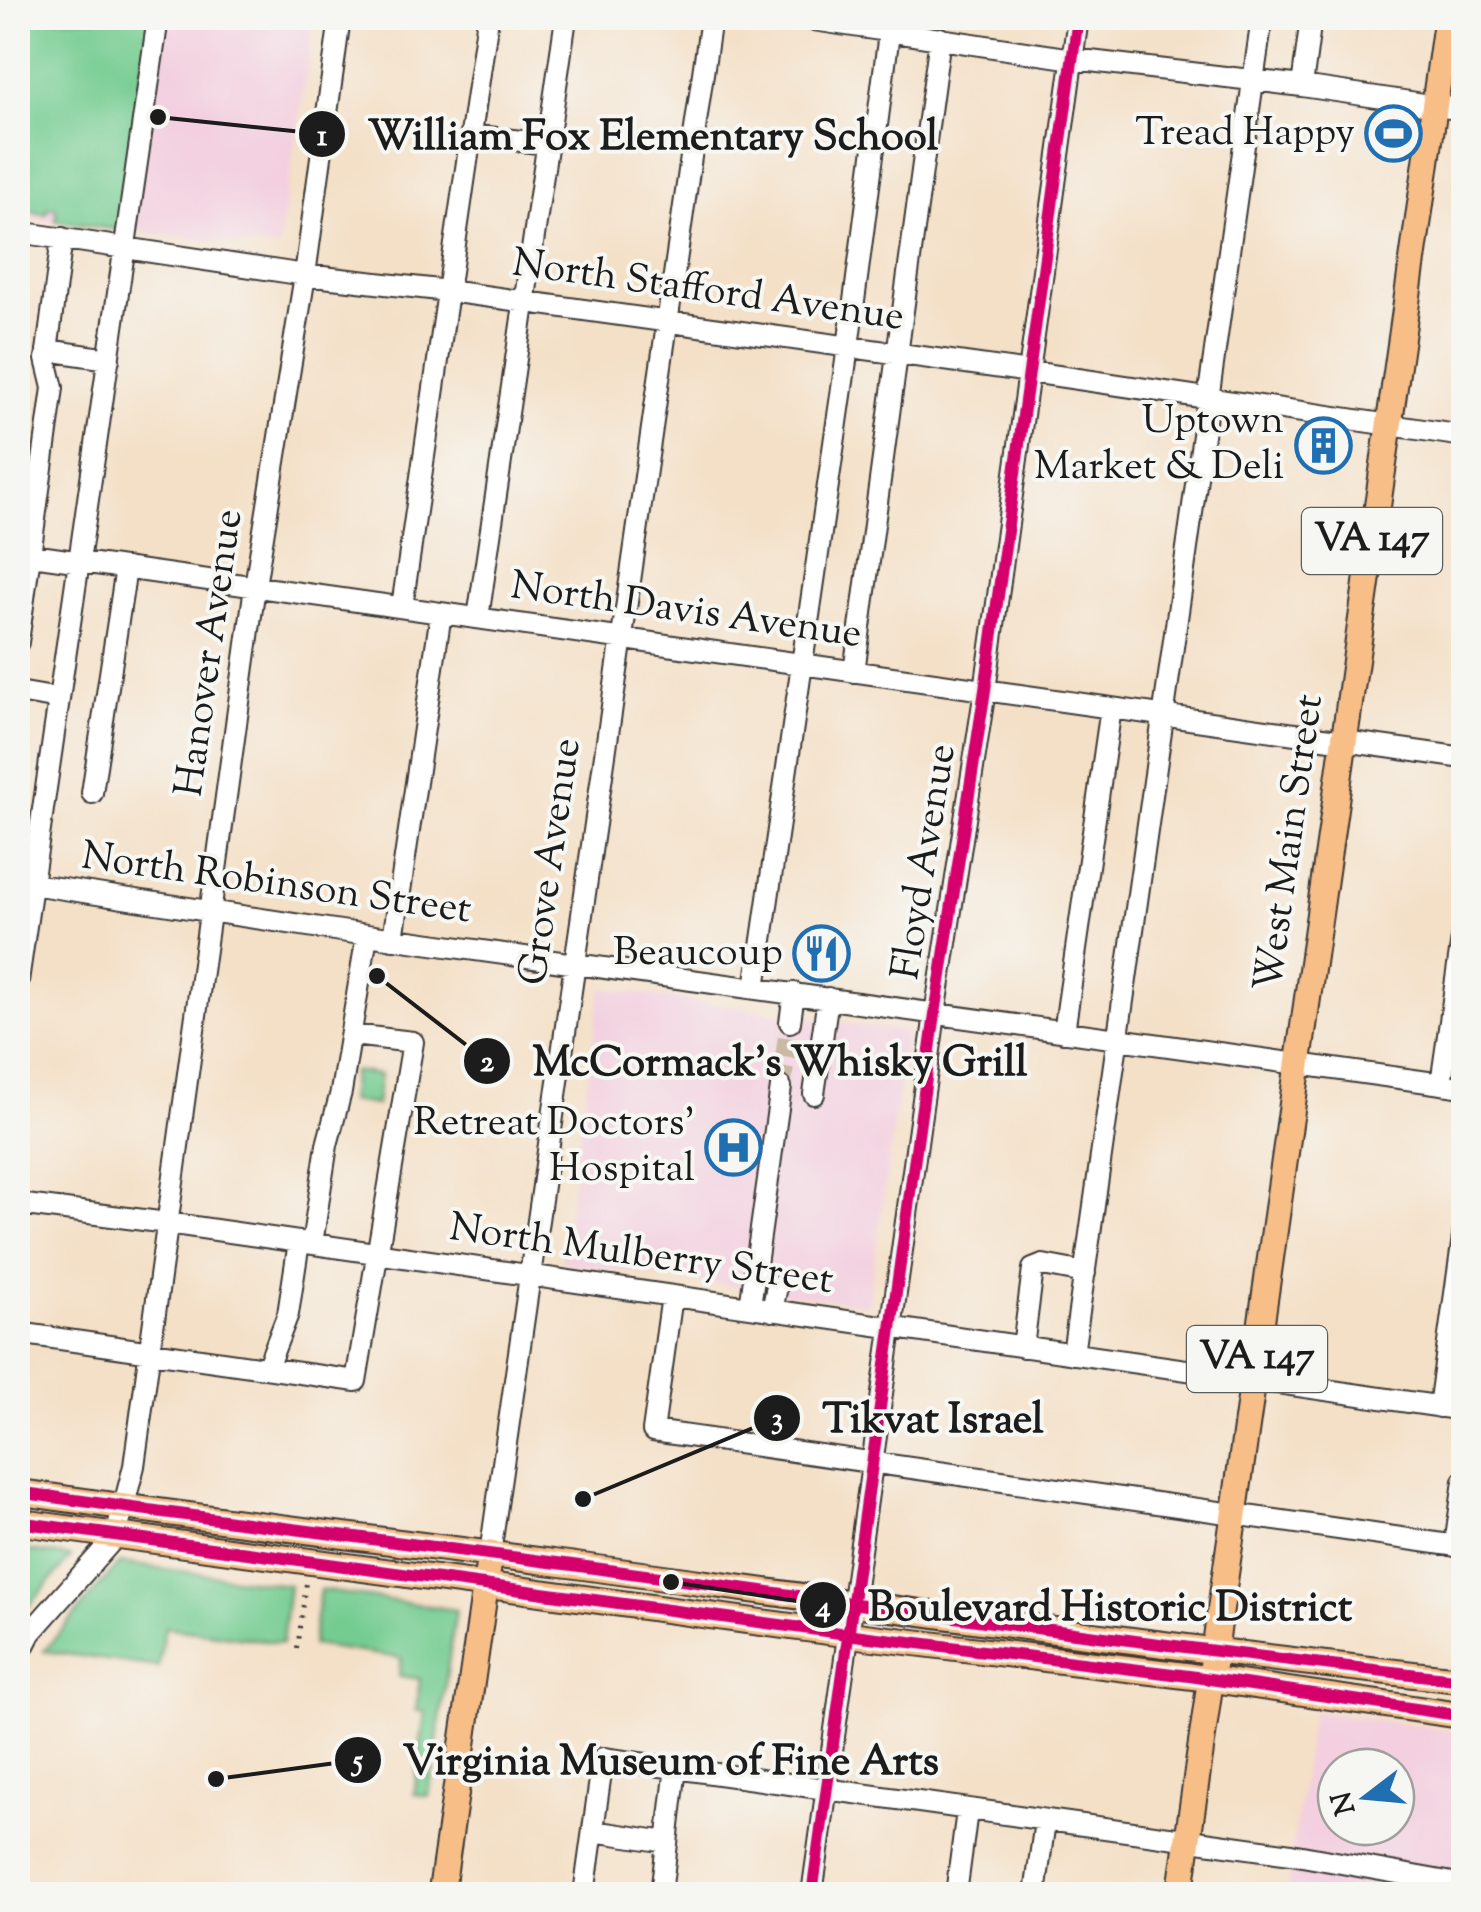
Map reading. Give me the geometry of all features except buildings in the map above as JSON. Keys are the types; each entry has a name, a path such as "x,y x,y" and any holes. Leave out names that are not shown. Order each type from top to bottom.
{"main road":[{"name":"West Main Street","path":"1211,1680 1447,18"},
{"path":"18,1492 1216,1653 1464,1680"},
{"path":"18,1522 1464,1716"},
{"name":"Grove Avenue","path":"441,1894 490,1554"},
{"name":"VA 147","path":"1180,1894 1211,1680"}],"street":[{"path":"18,981 25,883 59,699 158,18"},
{"name":"Hanover Avenue","path":"116,1536 134,1466 255,586 305,275 340,18"},
{"path":"402,607 488,18"},
{"path":"478,618 566,18"},
{"name":"Grove Avenue","path":"490,1554 710,18"},
{"path":"800,18 891,24 940,38 1073,59 1464,110"},
{"name":"Floyd Avenue","path":"812,1894 1078,18"},
{"path":"1073,1354 1262,18"},
{"path":"1302,86 1312,18"},
{"path":"755,988 891,24"},
{"path":"854,672 940,38"},
{"path":"471,135 547,144"},
{"name":"North Stafford Avenue","path":"18,232 1464,436"},
{"path":"18,642 23,554 53,388 52,376 46,368 47,350 62,238"},
{"path":"47,350 109,359"},
{"name":"North Davis Avenue","path":"23,554 1464,758"},
{"path":"92,793 126,568"},
{"path":"393,939 441,613"},
{"path":"18,692 59,699"},
{"path":"1064,1032 1112,708"},
{"name":"North Robinson Street","path":"25,883 367,936 1464,1086"},
{"path":"1441,1084 1464,924"},
{"path":"268,1368 285,1325 342,1092 367,936"},
{"path":"790,1022 794,994"},
{"path":"814,1094 828,998"},
{"path":"18,1334 356,1381 412,1042 352,1035"},
{"path":"761,1309 781,1087"},
{"name":"North Mulberry Street","path":"18,1204 1464,1410"},
{"path":"1439,1406 1464,1230"},
{"path":"1023,1347 1034,1270 1043,1265 1085,1273"},
{"path":"761,1309 777,1286"},
{"path":"672,1296 653,1431 1459,1546 1464,1481"},
{"path":"18,1657 31,1632 116,1536"},
{"path":"584,1894 603,1758 1291,1854 1464,1885"},
{"path":"660,1894 676,1768"},
{"path":"956,1894 968,1811"},
{"path":"1035,1894 1045,1821"},
{"path":"592,1831 667,1842"}],"path":[{"path":"297,1650 306,1583"},
{"path":"18,1778 29,1703"},
{"path":"139,1894 140,1883"}],"shaded area":[{"path":"18,18 315,18 278,249 18,216"},
{"name":"Retreat Doctors' Hospital","path":"601,988 907,1032 868,1305 561,1262"},
{"path":"1312,1711 1463,1732 1463,1894 1286,1894"}],"green space":[{"path":"18,18 151,18 119,230 56,221 56,208 47,208 46,214 18,210"},
{"path":"353,1071 380,1075 376,1105 349,1101"},
{"path":"18,1549 71,1557 24,1612 18,1600"},
{"path":"119,1563 289,1585 282,1643 165,1627 158,1667 44,1651"},
{"path":"320,1590 456,1610 429,1796 414,1794 425,1712 416,1710 420,1679 399,1676 401,1658 312,1645"}],"tunnel":[{"path":"781,1087 790,1022"}],"cycle path":[{"path":"812,1894 1078,18"},
{"path":"18,1492 1123,1639 1464,1680"},
{"path":"18,1522 869,1637 1189,1676 1464,1716"}],"place":[{"name":"William Fox Elementary School","path":"158,117"},
{"name":"Tread Happy","path":"1394,134"},
{"name":"Uptown Market & Deli","path":"1323,445"},
{"name":"Beaucoup","path":"822,954"},
{"name":"McCormack's Whisky Grill","path":"377,976"},
{"name":"Retreat Doctors' Hospital","path":"734,1147"},
{"name":"Tikvat Israel","path":"583,1499"},
{"name":"Boulevard Historic District","path":"671,1582"},
{"name":"Virginia Museum of Fine Arts","path":"216,1779"}]}
